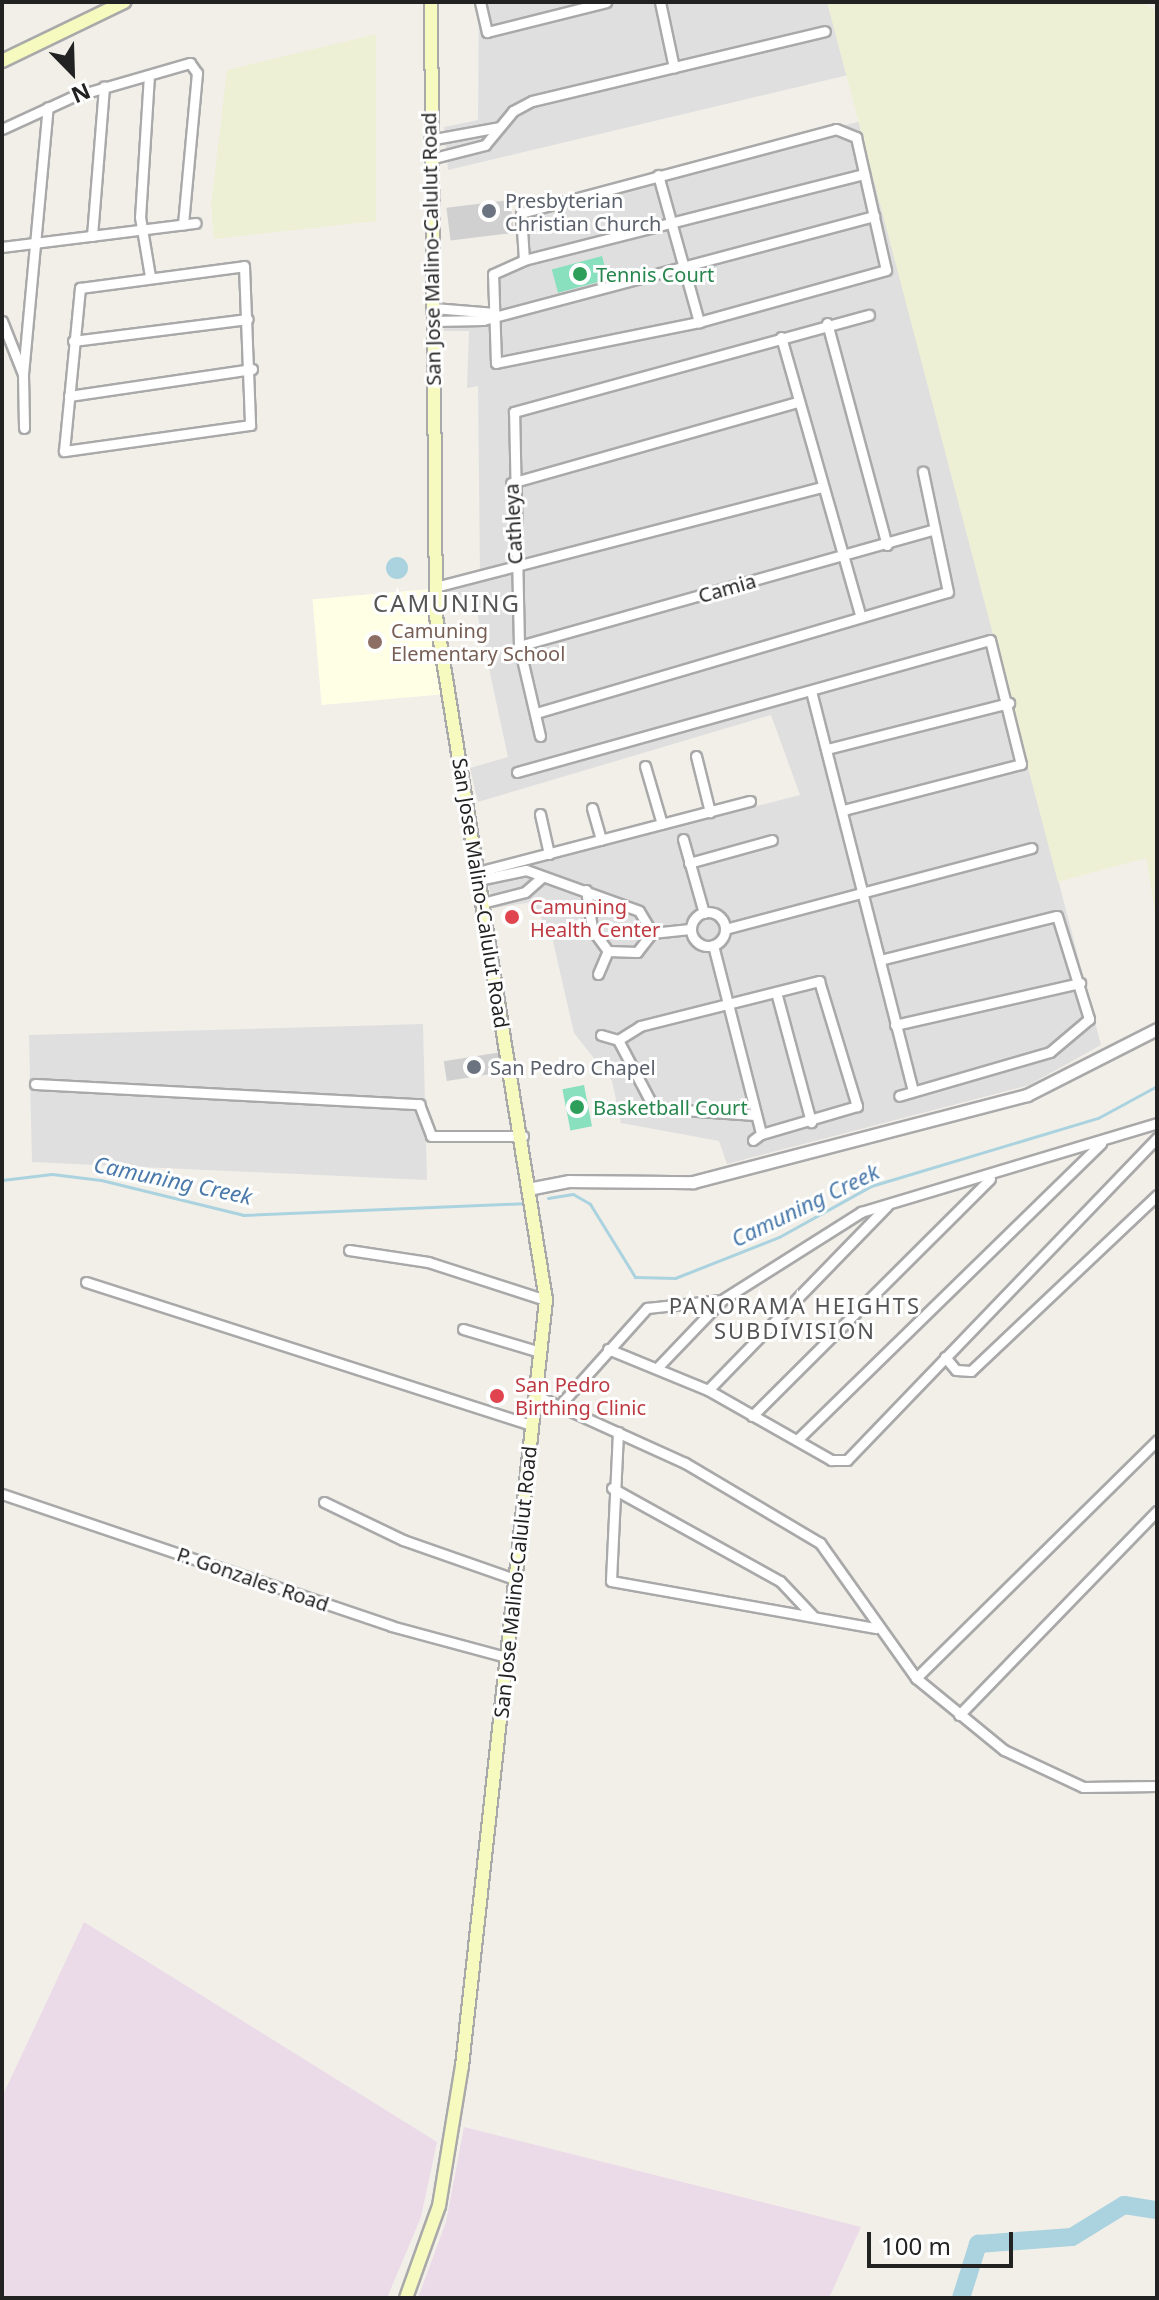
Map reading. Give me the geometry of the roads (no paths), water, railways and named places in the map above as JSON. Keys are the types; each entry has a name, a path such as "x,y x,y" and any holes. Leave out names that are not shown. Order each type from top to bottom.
{"main road":[{"path":"2,61 124,2"},
{"name":"San Jose Malino-Calulut Road","path":"406,2298 448,2160 517,1580 546,1300 533,1188 435,587 429,159 431,2"}],"street":[{"path":"480,2 483,32 606,2"},
{"path":"660,2 674,68"},
{"path":"429,159 485,145 499,127 532,101 825,31"},
{"path":"2,129 48,107 104,86 190,63 197,73 183,224"},
{"path":"149,75 143,228 150,276"},
{"path":"92,236 104,86"},
{"path":"24,428 23,374 48,107"},
{"path":"429,140 499,127"},
{"path":"524,260 521,213 844,128 856,137 886,270 699,322 501,366 495,313 495,269 864,174"},
{"path":"455,136 459,153"},
{"path":"658,175 699,322"},
{"path":"433,315 463,321 874,216"},
{"path":"2,247 36,240 196,223"},
{"path":"244,266 248,319 252,369 250,425 64,451 80,288 150,276 244,266"},
{"path":"462,308 463,321"},
{"path":"433,315 462,308 495,313"},
{"path":"860,614 781,337 827,323 869,315"},
{"path":"73,341 248,319"},
{"path":"2,321 23,374"},
{"path":"827,323 887,545"},
{"name":"Cathleya","path":"540,736 519,646 511,483 519,408 781,337"},
{"path":"69,396 252,369"},
{"path":"511,483 798,402"},
{"path":"536,713 860,614 948,592 923,472"},
{"path":"435,587 515,569 822,487"},
{"name":"Camia","path":"519,646 887,545 934,529"},
{"path":"517,772 990,640 1023,759 1015,768 843,810"},
{"path":"811,691 912,1088"},
{"path":"827,749 1009,703"},
{"path":"696,756 710,812"},
{"path":"645,766 662,824"},
{"path":"482,875 549,854 750,801"},
{"path":"592,808 601,840"},
{"path":"540,814 549,854"},
{"path":"683,839 704,913"},
{"path":"689,863 772,840"},
{"path":"713,945 725,929 1031,848"},
{"path":"482,875 526,870 586,890 639,911 652,933"},
{"path":"486,902 525,892 542,877"},
{"path":"586,890 592,929 608,951"},
{"path":"704,913 720,918 725,929"},
{"path":"608,951 637,952 652,933 690,929 704,913"},
{"path":"880,960 1057,916 1080,983 1089,1022 1050,1052 912,1088 899,1096"},
{"path":"690,929 698,943 713,945"},
{"path":"618,1040 640,1026 727,1005 776,992 823,984 857,1106 757,1137 755,1115 727,1005 713,945"},
{"path":"598,974 608,951"},
{"path":"895,1025 1080,983"},
{"path":"776,992 811,1122"},
{"path":"533,1188 569,1181 693,1182 1027,1095 1157,1029"},
{"path":"601,1035 618,1040 654,1108 755,1115"},
{"path":"35,1084 419,1104 431,1136 523,1136"},
{"path":"657,1368 722,1300 829,1229 889,1205 990,1179 1157,1123"},
{"path":"608,1349 708,1390 831,1460 847,1460 1157,1138"},
{"path":"797,1440 1103,1141"},
{"path":"752,1416 990,1179"},
{"path":"945,1357 956,1370 971,1371 1157,1195"},
{"path":"708,1390 889,1205"},
{"path":"349,1250 428,1262 546,1300"},
{"path":"86,1282 531,1425"},
{"path":"559,1406 647,1308 722,1300"},
{"path":"463,1329 540,1352"},
{"path":"535,1395 618,1432 820,1543 852,1580 876,1628 916,1678 1004,1750 1083,1787 1157,1786"},
{"path":"618,1432 612,1488 611,1581 876,1628"},
{"path":"916,1678 1157,1440"},
{"path":"612,1488 780,1581 812,1615"},
{"name":"P. Gonzales Road","path":"2,1494 391,1626 506,1657"},
{"path":"324,1502 403,1540 517,1580"},
{"path":"959,1715 1157,1511"}],"water":[{"path":"397,557 405,560 408,568 405,576 397,579 389,576 386,568 389,560"}],"waterway":[{"name":"Camuning Creek","path":"548,1198 573,1194 590,1204 635,1277 675,1278 779,1237 871,1186 1098,1118 1157,1086"},
{"name":"Camuning Creek","path":"2,1180 52,1174 101,1180 243,1215 528,1203"},
{"path":"961,2298 978,2244 1072,2237 1124,2205 1157,2210"}],"place":[{"name":"Presbyterian Christian Church","path":"489,211"},
{"name":"Tennis Court","path":"580,274"},
{"name":"Camuning Elementary School","path":"375,642"},
{"name":"Camuning Health Center","path":"512,917"},
{"name":"San Pedro Chapel","path":"474,1067"},
{"name":"Basketball Court","path":"577,1107"},
{"name":"San Pedro Birthing Clinic","path":"497,1396"}],"district":[{"name":"CAMUNING","path":"447,603"},
{"name":"PANORAMA HEIGHTS SUBDIVISION","path":"795,1318"}]}
